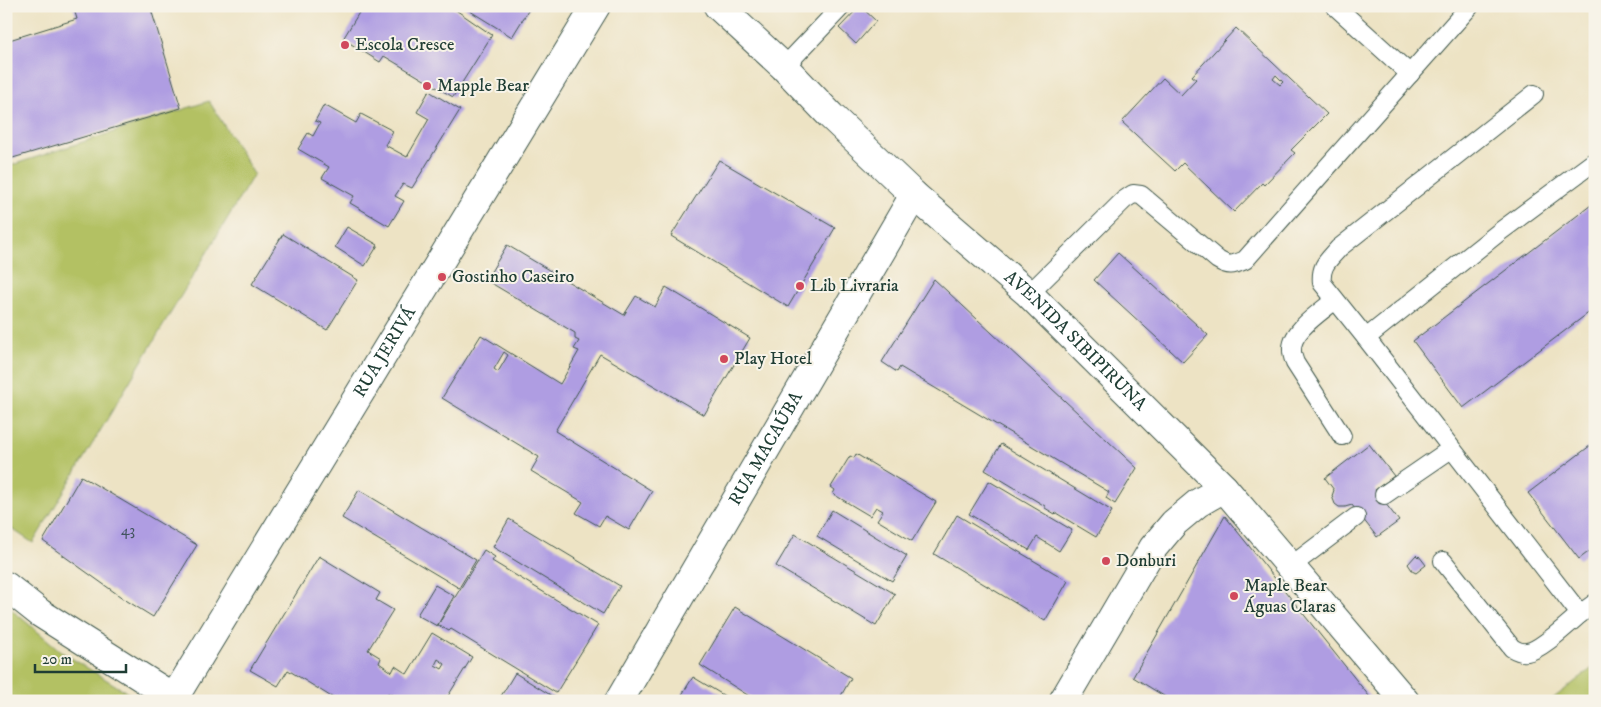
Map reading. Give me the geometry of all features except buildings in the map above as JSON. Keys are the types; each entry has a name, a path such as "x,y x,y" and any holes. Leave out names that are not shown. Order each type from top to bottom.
{"street":[{"name":"RUA JERIVÁ","path":"176,700 596,6"},
{"name":"AVENIDA SIBIPIRUNA","path":"718,6 784,67 831,116 914,195 1029,294 1224,488 1405,701"},
{"name":"RUA MACAÚBA","path":"619,701 914,195"},
{"path":"1062,701 1153,548 1174,523 1198,503 1224,488"},
{"path":"6,586 40,613 176,700"}],"lane":[{"path":"784,67 842,6"},
{"path":"1335,6 1410,74"},
{"path":"1029,294 1132,194 1141,195 1218,260 1225,264 1233,265 1245,260 1470,6"},
{"path":"1534,94 1339,248 1325,264 1321,274 1322,283 1580,614"},
{"path":"1366,338 1498,232 1595,161"},
{"path":"1335,300 1300,330 1294,340 1292,350 1295,363 1342,436"},
{"path":"1384,495 1450,449"},
{"path":"1291,566 1356,517"},
{"path":"1443,561 1512,648 1520,653 1530,652 1544,643 1595,603"}],"green space":[{"path":"209,101 254,174 33,543 6,525 6,167"},
{"path":"6,605 63,653 141,701 6,701"},
{"path":"1595,666 1595,701 1550,701"}],"place":[{"name":"Escola Cresce","path":"345,45"},
{"name":"Mapple Bear","path":"427,86"},
{"name":"Gostinho Caseiro","path":"442,277"},
{"name":"Lib Livraria","path":"800,286"},
{"name":"Play Hotel","path":"724,359"},
{"name":"Donburi","path":"1106,561"},
{"name":"Maple Bear Águas Claras","path":"1234,596"}]}
